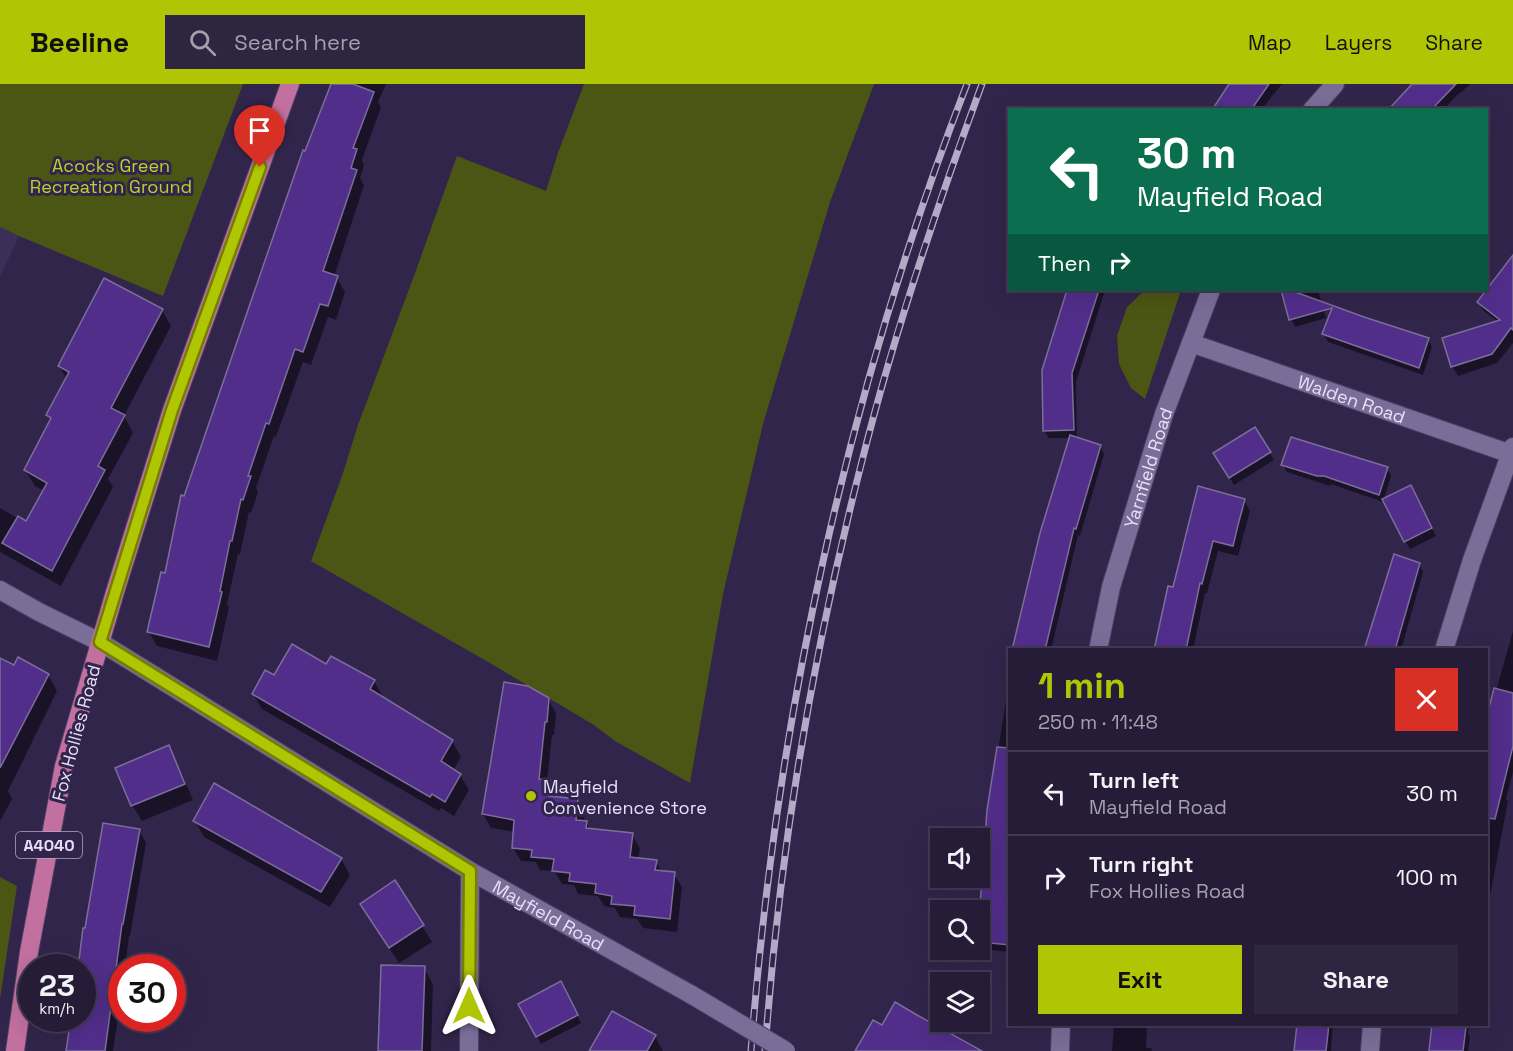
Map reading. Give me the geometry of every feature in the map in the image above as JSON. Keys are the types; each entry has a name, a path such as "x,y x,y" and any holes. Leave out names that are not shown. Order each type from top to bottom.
{"main road":[{"name":"Fox Hollies Road","path":"15,1051 29,952 64,766 172,410 290,84"}],"street":[{"path":"1314,108 1335,84"},
{"name":"Yarnfield Road","path":"1098,648 1111,587 1164,414 1211,291"},
{"name":"Walden Road","path":"1191,343 1512,450"},
{"path":"1445,648 1472,560 1512,450"},
{"name":"Mayfield Road","path":"0,590 100,642 470,871 692,995 786,1051"},
{"path":"469,1051 470,871"},
{"path":"1060,1051 1061,1026"},
{"path":"1370,1051 1372,1026"}],"shaded area":[{"path":"0,227 19,236 0,277"}],"green space":[{"name":"Acocks Green Recreation Ground","path":"0,84 243,84 163,296 0,227"},
{"path":"584,84 874,84 830,202 763,424 723,594 690,783 615,741 594,725 490,663 311,561 358,425 457,156 546,191"},
{"path":"1144,291 1181,291 1145,399 1131,388 1119,364 1117,336 1127,307"},
{"path":"0,877 17,886 0,999"}],"building":[{"path":"331,84 353,84 374,92 353,148 357,149 351,168 357,170 323,271 338,276 328,306 320,304 303,352 295,349 269,424 266,423 248,476 251,476 243,500 241,499 232,541 230,541 220,591 222,592 209,647 147,632 161,572 165,573 181,495 184,496 303,150 305,151"},
{"path":"1229,84 1269,84 1252,108 1213,108"},
{"path":"1412,84 1456,84 1433,108 1390,108"},
{"path":"1513,255 1513,330 1511,328 1492,354 1451,367 1442,338 1500,320 1477,302 1485,291 1488,291 1488,288"},
{"path":"104,278 163,309 111,408 125,415 98,466 105,470 52,571 2,543 18,516 26,521 47,483 24,470 51,418 46,415 69,372 58,366"},
{"path":"1067,291 1099,291 1072,373 1074,430 1043,431 1042,370"},
{"path":"1281,291 1293,291 1429,338 1419,368 1322,334 1332,308 1289,320"},
{"path":"1255,427 1271,452 1229,478 1213,453"},
{"path":"1070,435 1101,445 1076,529 1074,528 1045,648 1012,648 1040,533"},
{"path":"1291,437 1388,467 1379,495 1324,476 1281,465"},
{"path":"1411,485 1432,528 1404,542 1382,499"},
{"path":"1198,486 1245,499 1233,546 1213,541 1202,584 1200,583 1186,648 1154,648 1168,586 1173,587"},
{"path":"1394,554 1420,563 1396,648 1365,648"},
{"path":"292,644 326,664 331,656 375,680 370,689 453,740 441,761 461,774 445,802 432,794 430,797 252,694 265,670 274,675"},
{"path":"18,657 49,674 0,768 0,658 14,665"},
{"path":"504,682 528,686 549,698 539,779 550,780 549,796 578,799 576,820 587,821 586,828 633,833 630,857 657,860 655,870 675,872 670,919 634,915 635,906 611,904 612,896 595,893 596,884 569,881 570,873 552,871 554,859 531,857 532,850 512,848 514,820 482,814"},
{"path":"1494,688 1513,693 1513,746 1495,819 1488,818 1488,712"},
{"path":"169,745 185,784 131,806 115,768"},
{"path":"997,747 1008,748 1008,945 990,943 990,900 980,900 981,888 990,888 990,828 986,828"},
{"path":"214,783 342,858 321,892 193,821"},
{"path":"103,823 140,829 118,954 108,954 108,1029 105,1051 66,1051 69,1032 96,1032 96,954 80,954 83,928 85,928"},
{"path":"395,880 424,925 389,948 360,904"},
{"path":"381,965 425,966 422,1051 378,1051"},
{"path":"561,981 578,1015 536,1037 518,1004"},
{"path":"895,1002 930,1022 930,1032 948,1032 982,1051 855,1051 873,1020 882,1025"},
{"path":"612,1011 656,1035 647,1051 589,1051"},
{"path":"1297,1026 1329,1026 1326,1051 1294,1051"},
{"path":"1432,1026 1466,1027 1463,1051 1429,1051"}],"railway":[{"path":"751,1051 778,804 823,560 886,319 924,201 967,84"},
{"path":"765,1051 779,903 800,756 843,537 901,321 982,84"}],"place":[{"name":"Mayfield Convenience Store","path":"531,796"}],"route":[{"path":"260,167 172,410 100,642 470,871 469,1006"}]}
